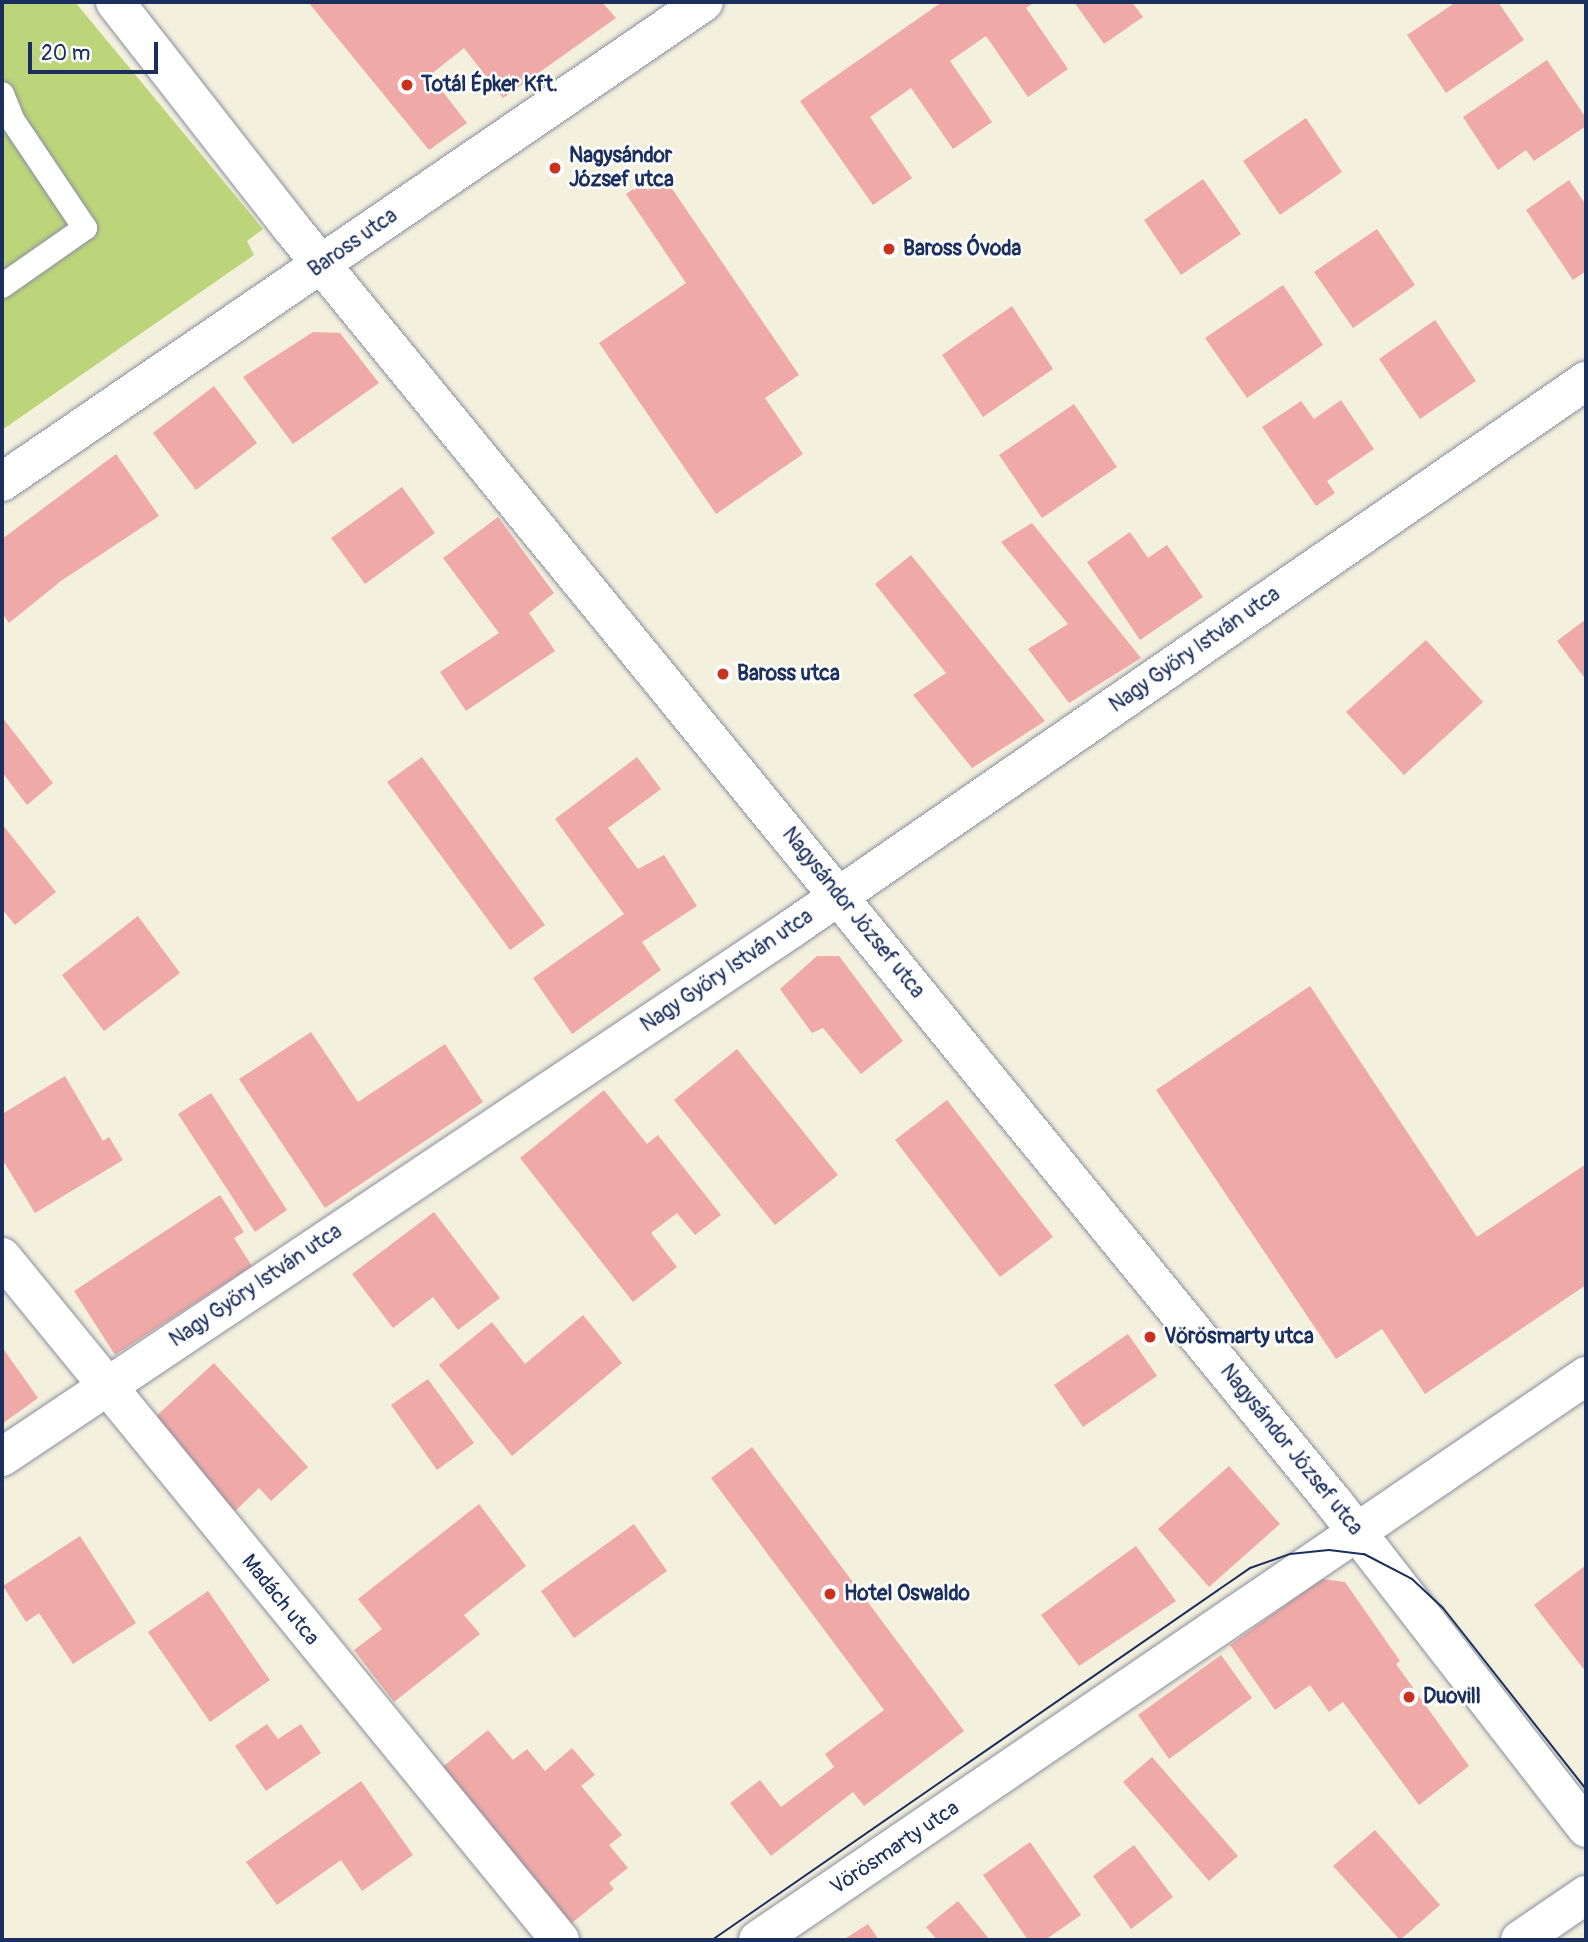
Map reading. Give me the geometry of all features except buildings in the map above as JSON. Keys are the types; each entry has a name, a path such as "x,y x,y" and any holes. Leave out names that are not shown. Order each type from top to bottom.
{"street":[{"name":"Nagysándor József utca","path":"115,2 322,264 1356,1532 1586,1828"},
{"name":"Baross utca","path":"2,482 704,2"},
{"name":"Nagy Győry István utca","path":"2,1457 839,895 1586,381"},
{"name":"Madách utca","path":"2,1257 105,1387 560,1940"},
{"name":"Vörösmarty utca","path":"758,1940 1586,1376"},
{"path":"1520,1940 1586,1895"}],"lane":[{"path":"2,94 13,121 85,228 2,286"}],"green space":[{"path":"2,2 75,2 263,229 247,241 254,255 2,430"}],"tram line":[{"path":"712,1940 1250,1568 1290,1554 1329,1550 1364,1554 1412,1579 1443,1608 1586,1789"}],"place":[{"name":"Totál Épker Kft.","path":"407,85"},
{"name":"Nagysándor József utca","path":"555,168"},
{"name":"Baross Óvoda","path":"889,249"},
{"name":"Baross utca","path":"723,674"},
{"name":"Vörösmarty utca","path":"1150,1337"},
{"name":"Hotel Oswaldo","path":"830,1594"},
{"name":"Duovill","path":"1409,1697"}]}
